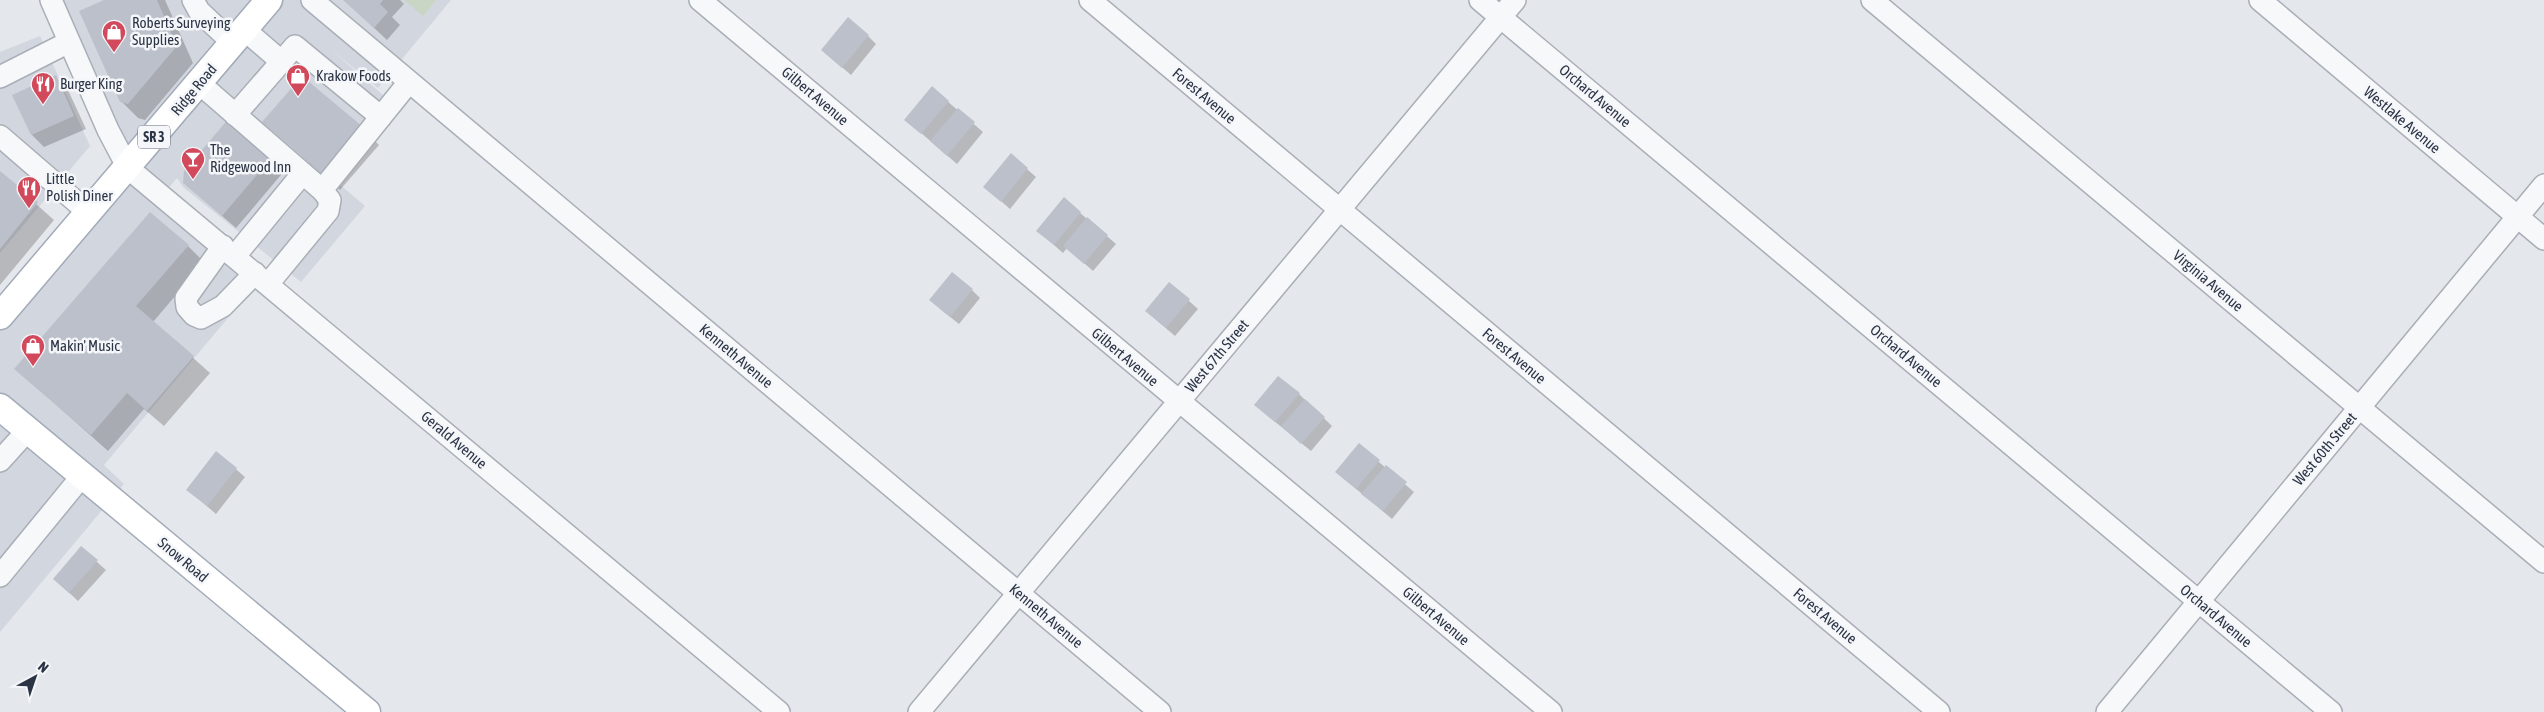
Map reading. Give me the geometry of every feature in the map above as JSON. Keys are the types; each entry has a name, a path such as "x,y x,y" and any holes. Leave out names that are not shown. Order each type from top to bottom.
{"main road":[{"name":"Ridge Road","path":"0,316 128,168 269,0"},
{"name":"Snow Road","path":"0,407 367,712"}],"street":[{"path":"51,0 128,168"},
{"path":"193,0 199,11 282,62"},
{"name":"Kenneth Avenue","path":"312,0 1160,712"},
{"name":"Gilbert Avenue","path":"700,0 1551,712"},
{"name":"Forest Avenue","path":"1090,0 1939,712"},
{"name":"Orchard Avenue","path":"1480,0 2332,712"},
{"name":"West 67th Street","path":"919,712 1515,0"},
{"name":"Virginia Avenue","path":"1872,0 2544,562"},
{"name":"Westlake Avenue","path":"2260,0 2544,239"},
{"path":"0,77 69,42"},
{"path":"235,115 295,46 381,117"},
{"path":"322,190 410,82"},
{"path":"199,83 303,173 330,200 328,211 261,278 223,306 201,318 194,315 187,307 186,298 303,173"},
{"path":"0,136 88,212"},
{"name":"Gerald Avenue","path":"128,168 780,712"},
{"name":"West 60th Street","path":"2106,712 2544,185"},
{"path":"0,461 28,430"},
{"path":"0,576 82,476"}],"shaded area":[{"path":"56,0 451,0 378,88 329,48 399,109 338,183 365,206 301,282 183,187 177,178 165,192 265,274 104,465 124,484 0,632 0,325 135,167"},
{"path":"40,36 90,146 0,253 0,52"}],"green space":[{"path":"404,0 436,0 423,16"}],"building":[{"path":"104,0 157,0 177,46 128,104 120,102 79,11"},
{"path":"343,0 383,0 380,4 388,12 374,28"},
{"path":"848,17 869,35 842,68 821,50"},
{"name":"Burger King","path":"56,75 74,116 31,135 12,95"},
{"path":"302,76 363,127 323,174 262,122"},
{"path":"932,86 949,101 921,134 904,120"},
{"path":"958,108 975,122 947,156 930,141"},
{"path":"230,117 274,155 222,216 183,183 184,171"},
{"path":"1011,153 1028,168 1001,202 983,187"},
{"path":"0,171 38,202 0,249"},
{"path":"1064,197 1081,212 1054,245 1036,231"},
{"path":"150,212 189,245 136,306 194,356 147,411 127,393 91,435 14,369"},
{"path":"1087,217 1108,235 1084,264 1063,246"},
{"path":"952,272 973,289 950,317 929,300"},
{"path":"1169,282 1190,299 1166,328 1145,311"},
{"path":"1278,376 1300,393 1275,422 1254,405"},
{"path":"1305,399 1325,417 1301,444 1281,426"},
{"path":"1359,443 1380,460 1356,489 1335,472"},
{"path":"216,451 237,468 207,506 186,490"},
{"path":"1386,465 1407,482 1383,511 1361,494"},
{"path":"81,546 98,560 69,593 53,579"}],"place":[{"name":"Roberts Surveying Supplies","path":"114,53"},
{"name":"Krakow Foods","path":"298,97"},
{"name":"Burger King","path":"43,105"},
{"name":"The Ridgewood Inn","path":"193,180"},
{"name":"Little Polish Diner","path":"29,209"},
{"name":"Makin' Music","path":"33,367"}]}
